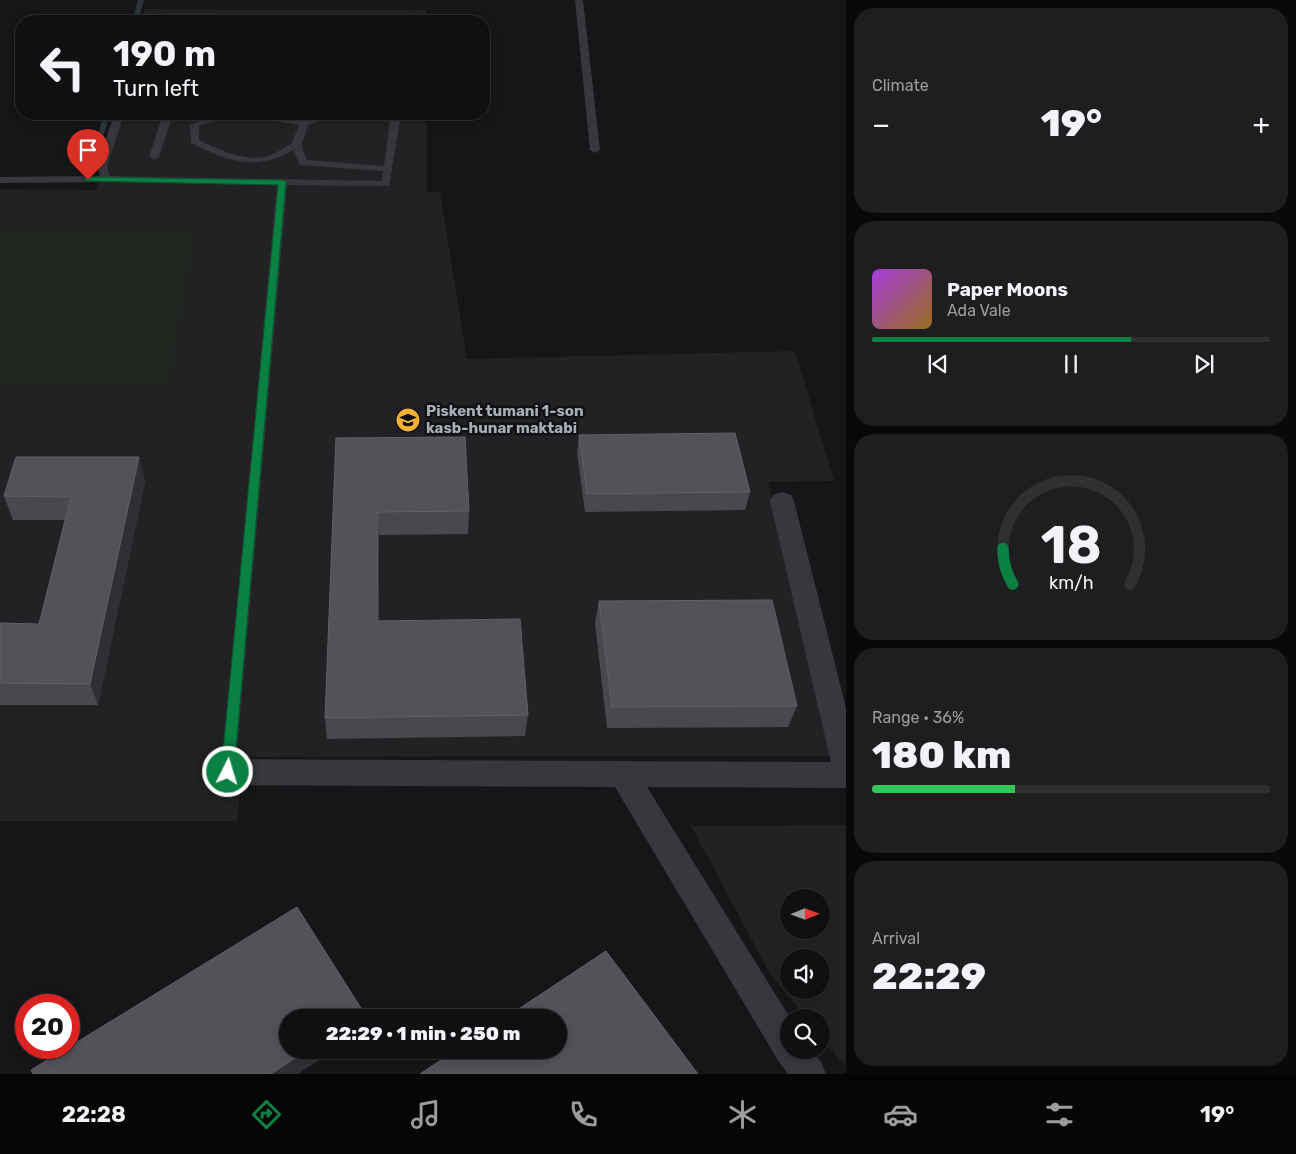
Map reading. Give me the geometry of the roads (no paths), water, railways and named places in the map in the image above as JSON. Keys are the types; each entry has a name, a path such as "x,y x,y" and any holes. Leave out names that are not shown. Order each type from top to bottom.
{"street":[{"path":"782,501 846,765"},
{"path":"228,772 846,775"},
{"path":"623,774 780,1033"},
{"path":"798,1059 809,1074"}],"lane":[{"path":"579,0 595,150"},
{"path":"106,180 102,167 117,120"},
{"path":"154,157 166,120"},
{"path":"208,120 195,124 194,141 223,155 246,160 271,158 296,145 305,122"},
{"path":"286,120 305,122 315,120"},
{"path":"0,180 386,184 395,120"},
{"path":"296,145 303,163 388,169"},
{"path":"228,772 282,182"}],"waterway":[{"path":"137,15 141,0"},
{"path":"90,171 105,120"}],"place":[{"name":"Piskent tumani 1-son kasb-hunar maktabi","path":"408,420"}]}
